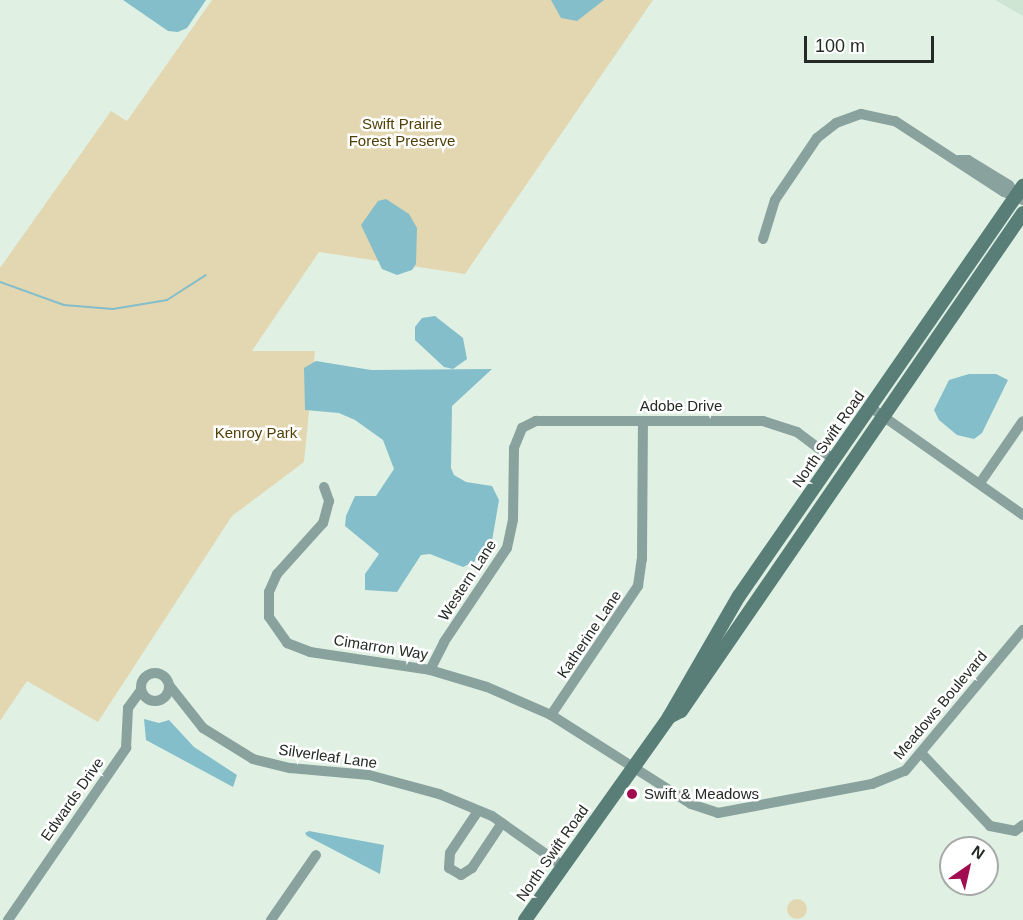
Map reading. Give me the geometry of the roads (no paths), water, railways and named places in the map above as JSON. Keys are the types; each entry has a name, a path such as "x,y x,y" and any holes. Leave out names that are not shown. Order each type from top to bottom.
{"street":[{"path":"763,239 775,200 817,138 840,121 861,114 887,118 958,160 1004,192 1021,194"},
{"name":"North Swift Road","path":"525,920 669,717 739,596 1021,194"},
{"name":"North Swift Road","path":"669,717 681,711 1023,213"},
{"path":"870,407 1023,515"},
{"name":"Adobe Drive","path":"519,431 536,421 778,423 834,459"},
{"path":"980,483 1023,421"},
{"name":"Katherine Lane","path":"551,715 638,586 642,559 643,422"},
{"name":"Western Lane","path":"430,670 444,642 507,548 513,520 514,448 519,431"},
{"name":"Cimarron Way","path":"324,487 329,501 323,523 272,584 267,609 272,624 281,638 299,650 430,670 487,687 551,715 634,766"},
{"name":"Meadows Boulevard","path":"634,766 691,804 718,813 894,777 922,753 1023,630"},
{"name":"Silverleaf Lane","path":"141,690 143,678 153,672 164,675 169,685 203,728 253,759 290,768 369,776 439,794 502,824 563,866"},
{"path":"141,690 146,698 157,701 166,695 169,685"},
{"name":"Edwards Drive","path":"8,920 126,748 128,708 141,690"},
{"path":"922,753 990,826 1015,831 1023,825"},
{"path":"478,811 450,853 449,868 461,875 472,868 502,824"},
{"path":"271,920 316,855"}],"water":[{"path":"123,0 206,0 187,28 178,32 168,31"},
{"path":"551,0 604,0 577,21 561,18"},
{"path":"386,199 409,214 417,228 416,264 412,270 397,275 382,269 361,225 378,201"},
{"path":"435,316 463,338 467,359 453,369 444,367 415,340 415,327 422,318"},
{"path":"316,361 371,370 492,369 452,406 451,468 454,475 466,482 492,486 499,500 492,541 474,562 463,567 430,554 421,555 397,592 365,590 365,574 379,554 345,526 346,516 355,496 376,496 394,469 383,440 355,420 339,413 305,410 304,368"},
{"path":"969,374 996,374 1008,380 982,433 974,439 957,435 939,420 934,410 949,380"},
{"path":"144,719 159,723 169,720 194,747 237,775 233,787 146,740"},
{"path":"309,831 384,845 380,874 307,836 305,833"}],"waterway":[{"path":"0,282 64,305 113,309 167,300 206,275"}],"place":[{"name":"Swift & Meadows","path":"632,794"}],"park label":[{"name":"Swift Prairie Forest Preserve","path":"402,132"},
{"name":"Kenroy Park","path":"256,433"}]}
